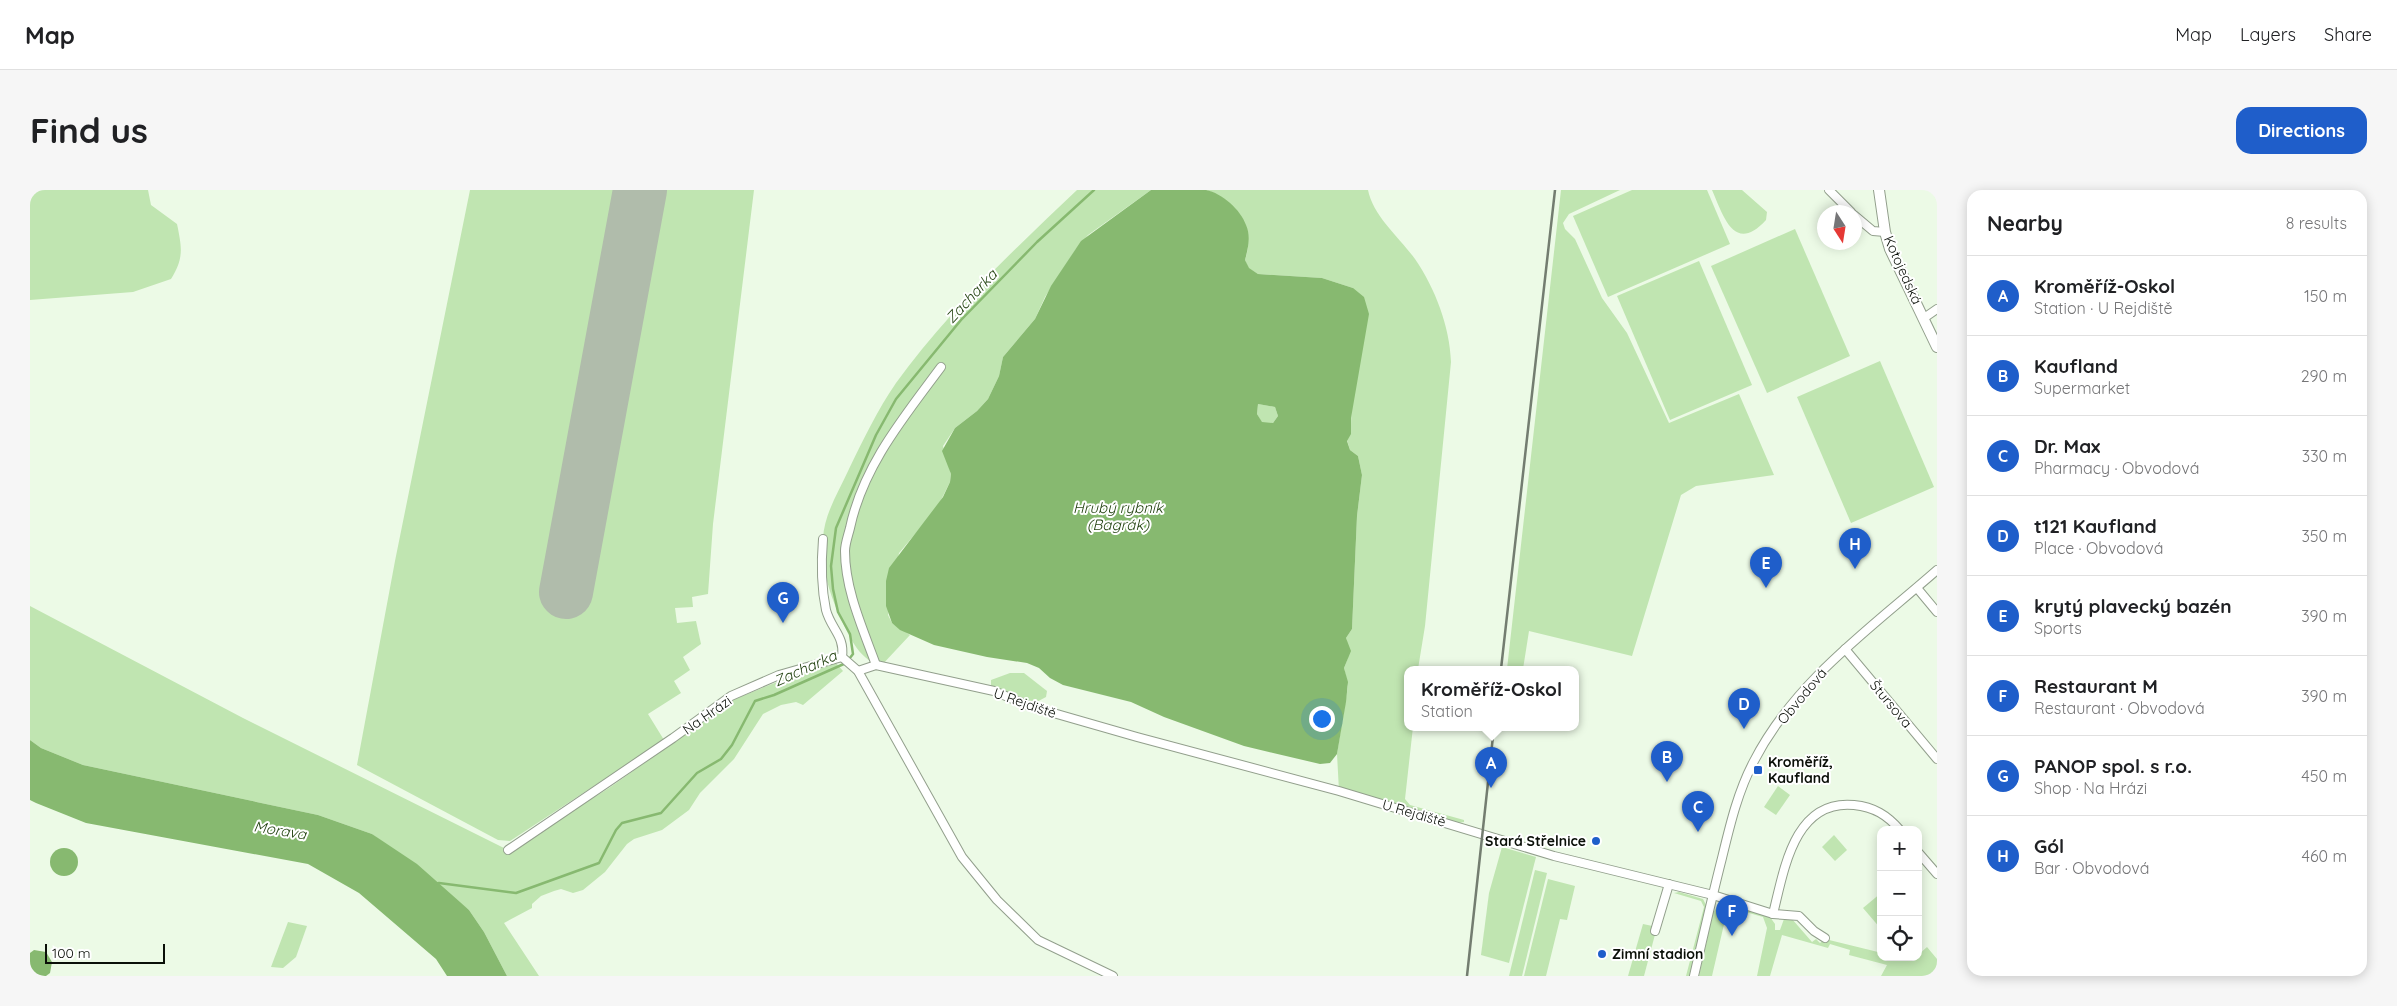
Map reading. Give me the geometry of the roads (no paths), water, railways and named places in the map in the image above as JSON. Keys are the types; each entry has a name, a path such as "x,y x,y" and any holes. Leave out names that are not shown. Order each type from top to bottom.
{"main road":[{"name":"Kotojedská","path":"1879,190 1885,232 1895,260 1937,347"}],"street":[{"path":"1829,190 1844,205"},
{"path":"1862,222 1874,231 1885,232"},
{"path":"1924,318 1937,310"},
{"path":"855,669 876,665 848,577 845,550 853,510 889,436 941,367"},
{"path":"823,539 821,573 826,611 842,642 843,658 855,669 962,857 997,900 1038,940 1113,976"},
{"name":"Obvodová","path":"1694,976 1730,824 1753,761 1799,695 1845,649 1937,570"},
{"path":"1917,588 1937,612"},
{"name":"Štursova","path":"1845,649 1937,760"},
{"name":"Na Hrázi","path":"508,850 673,738 730,696 779,675 843,658"},
{"name":"U Rejdiště","path":"876,665 994,691 1030,706 1128,735 1339,791 1554,856 1712,895 1773,914 1800,916 1814,931 1825,938"},
{"path":"1773,914 1788,852 1808,820 1825,809 1845,804 1867,807 1889,816 1897,826"},
{"path":"1922,856 1936,870"},
{"path":"1655,931 1669,884"}],"water":[{"name":"Hrubý rybník (Bagrák)","path":"1151,190 1206,190 1224,198 1244,219 1249,238 1245,260 1249,268 1258,274 1322,278 1353,288 1364,297 1369,314 1351,418 1351,434 1347,441 1350,450 1358,456 1362,475 1357,516 1352,629 1346,638 1351,651 1344,668 1348,682 1337,754 1330,763 1320,764 1244,746 1164,717 1131,702 1063,685 1050,678 1039,668 1027,663 987,657 934,645 900,630 892,623 886,606 886,581 889,568 943,497 950,482 951,474 942,451 955,428 977,411 988,399 999,376 1003,357 1035,319 1051,286 1081,241","holes":["1258,404 1275,407 1278,416 1273,423 1262,422 1257,414"]},
{"name":"Morava","path":"30,740 41,748 83,765 318,815 372,834 417,864 469,910 484,932 507,976 447,976 436,959 359,893 308,864 86,823 36,803 30,800"},
{"path":"64,848 74,852 78,862 74,872 64,876 54,872 50,862 54,852"},
{"path":"34,950 46,952 52,962 50,973 46,976 30,976 30,953"}],"waterway":[{"name":"Zacharka","path":"435,884 516,893 599,863 616,830 622,823 661,813 697,773 721,759 732,745 755,701 774,695 846,663 853,654 850,634 838,612 831,566 836,528 876,435 896,399 961,320 1037,242 1094,190"}],"railway":[{"path":"1501,666 1555,190"},
{"path":"1467,976 1494,731"}],"place":[{"name":"Gól","path":"1855,569"},
{"name":"krytý plavecký bazén","path":"1766,588"},
{"name":"PANOP spol. s r.o.","path":"783,623"},
{"name":"t121 Kaufland","path":"1744,729"},
{"name":"Kroměříž, Kaufland","path":"1758,770"},
{"name":"Kaufland","path":"1667,782"},
{"name":"Kroměříž-Oskol","path":"1491,788"},
{"name":"Dr. Max","path":"1698,832"},
{"name":"Stará Střelnice","path":"1596,841"},
{"name":"Restaurant M","path":"1732,936"},
{"name":"Zimní stadion","path":"1602,954"}]}
